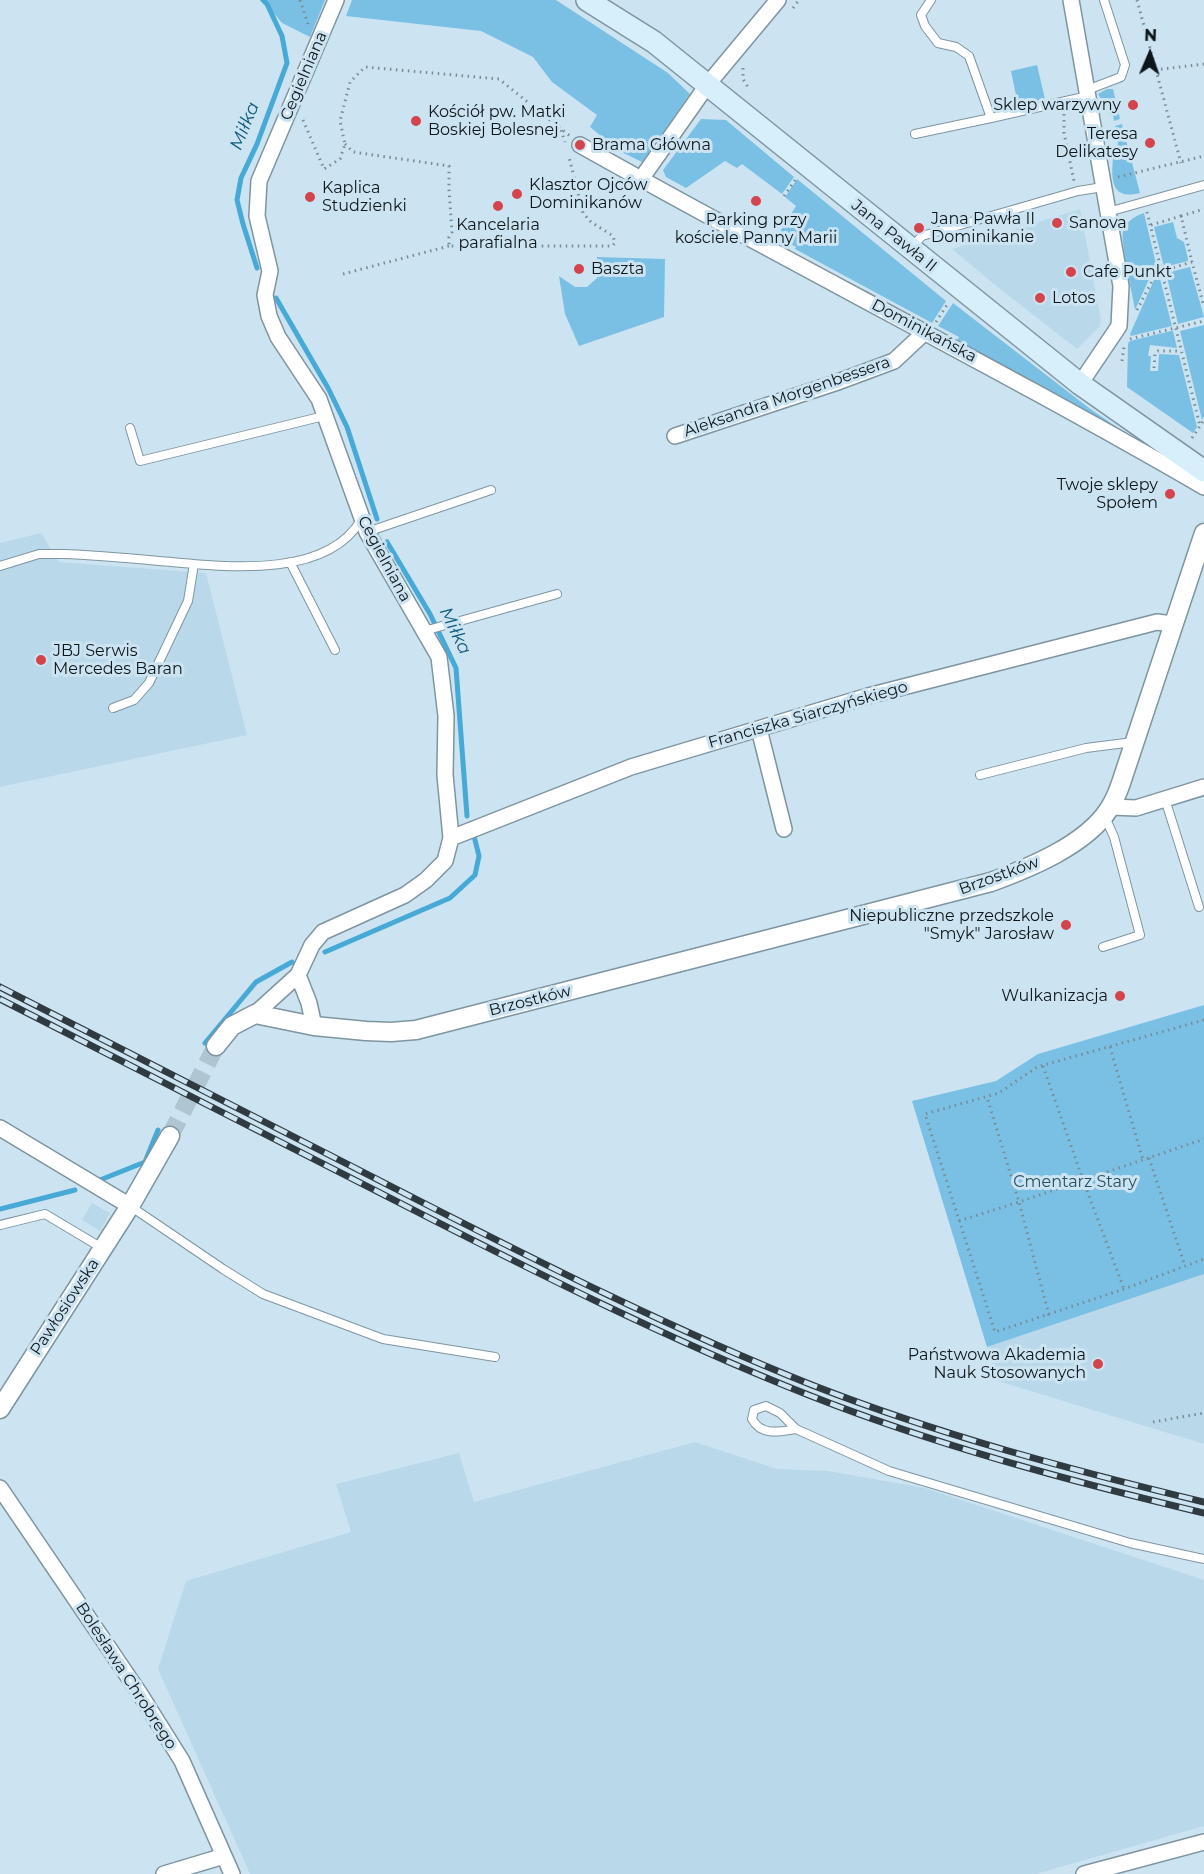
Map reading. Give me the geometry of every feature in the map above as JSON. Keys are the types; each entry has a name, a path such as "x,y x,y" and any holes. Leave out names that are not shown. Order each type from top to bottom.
{"main road":[{"name":"Jana Pawła II","path":"587,0 654,42 1080,384 1204,471"}],"street":[{"name":"Cegielniana","path":"255,1014 298,975 312,945 323,932 405,895 426,880 445,861 451,838 445,775 446,716 439,657 427,630 364,526 319,399 278,337 269,316 265,295 270,271 257,216 259,181 336,0"},
{"path":"641,179 708,84 778,0"},
{"path":"1071,0 1087,93 1108,183 1108,212 1121,286 1119,326 1080,384"},
{"name":"Dominikańska","path":"580,145 929,329 1204,487"},
{"name":"Aleksandra Morgenbessera","path":"675,436 894,362 929,329"},
{"name":"Brzostków","path":"255,1014 314,1026 391,1032 416,1030 990,882 1048,858 1074,842 1108,812 1204,533"},
{"name":"Franciszka Siarczyńskiego","path":"451,838 632,767 868,696 1157,622 1172,624"},
{"path":"759,729 784,829"},
{"path":"1108,812 1136,808 1204,787"},
{"path":"298,975 309,1003 314,1026"},
{"path":"216,1046 232,1026 255,1014"},
{"path":"0,1128 130,1206"},
{"name":"Pawłosiowska","path":"0,1409 130,1206 170,1136"},
{"name":"Bolesława Chrobrego","path":"0,1488 182,1761 232,1874"},
{"path":"1084,1874 1204,1842"},
{"path":"164,1874 224,1856"}],"lane":[{"path":"931,0 921,15 925,26 938,44 956,47 969,56 991,118"},
{"path":"915,134 991,118 1087,93 1121,77 1125,65 1104,0"},
{"path":"910,249 922,236 1108,183"},
{"path":"1108,212 1204,185"},
{"path":"130,428 140,461 324,416"},
{"path":"0,567 39,554 90,555 247,567 291,562 327,551 364,526 492,490"},
{"path":"291,562 335,650"},
{"path":"113,708 134,700 149,683 188,601 194,564"},
{"path":"427,630 557,594"},
{"path":"980,775 1086,748 1134,741"},
{"path":"1165,799 1198,907"},
{"path":"1103,947 1140,935 1108,812"},
{"path":"130,1206 263,1294 383,1339 495,1357"},
{"path":"0,1225 45,1214 102,1248"},
{"path":"796,1429 765,1431 756,1426 752,1419 754,1410 766,1406 780,1413 796,1429 854,1457 899,1474 1130,1543 1204,1559"}],"path":[{"path":"792,8 800,0"},
{"path":"1137,0 1181,163"},
{"path":"747,63 743,69 743,79 749,89"},
{"path":"1155,70 1204,64"},
{"path":"293,102 324,169 340,159 345,144 340,121 350,82 365,67 499,79 580,145"},
{"path":"343,274 449,246 612,246 615,243 613,236 591,222 584,213 561,130"},
{"path":"345,144 353,152 450,166 452,232 449,237 449,246"},
{"path":"1108,183 1204,156"},
{"path":"784,196 796,178"},
{"path":"1200,426 1151,225 1204,209"},
{"path":"1181,216 1204,307"},
{"path":"1161,271 1192,262"},
{"path":"1137,311 1160,265"},
{"path":"929,329 950,300"},
{"path":"1125,340 1204,321"},
{"path":"1122,361 1129,330"},
{"path":"1154,368 1155,353 1158,351 1181,351"},
{"path":"1191,440 1204,420"},
{"path":"1204,1020 1043,1066 1029,1072 999,1093 925,1114 995,1332 1124,1289 1204,1259"},
{"path":"1110,1047 1143,1160"},
{"path":"1043,1066 1124,1289"},
{"path":"987,1097 1019,1202 1049,1315"},
{"path":"959,1221 1204,1139"},
{"path":"1149,1158 1185,1266"},
{"path":"1153,1422 1204,1413"}],"shaded area":[{"path":"1080,209 1101,319 1100,326 1077,349 952,249"},
{"path":"41,533 59,562 206,573 247,735 0,787 0,543"},
{"path":"92,1203 110,1213 100,1231 82,1220"},
{"name":"Państwowa Akademia Nauk Stosowanych","path":"1204,1274 1204,1444 998,1381 987,1347"},
{"path":"695,1442 777,1469 828,1471 925,1488 1204,1580 1204,1826 1036,1874 250,1874 158,1669 186,1581 351,1532 336,1484 459,1453 474,1502"}],"green space":[{"path":"263,0 325,0 310,37 282,23"},
{"path":"352,0 556,0 668,73 690,94 642,162 601,142 601,136 590,127 597,115 552,82 533,57 481,31 346,16"},
{"path":"1037,65 1045,99 1018,105 1011,71"},
{"path":"1107,89 1113,89 1120,119 1114,121 1113,115 1110,115 1098,94"},
{"path":"701,119 726,120 794,177 782,194 742,164 737,168 725,161 686,188 666,177 663,170"},
{"path":"1122,124 1140,193 1121,193 1113,181 1114,146 1118,145 1115,126"},
{"path":"797,179 946,301 932,323 795,249 796,247 789,243 788,245 776,238 796,206 785,197"},
{"path":"1144,213 1156,264 1135,310 1125,257 1123,231 1131,219"},
{"path":"1173,222 1177,238 1184,242 1188,261 1164,267 1154,227"},
{"path":"597,257 665,259 664,317 579,346 565,314 559,276 575,287 587,287 597,278"},
{"path":"1190,267 1204,317 1178,324 1166,273"},
{"path":"1158,271 1172,326 1131,336 1130,334"},
{"path":"953,303 1089,408 1170,464 1054,393 957,341 959,337 938,326"},
{"path":"1204,325 1204,416 1202,420 1180,331"},
{"path":"1173,331 1177,348 1150,345 1148,356 1151,356 1150,371 1158,371 1159,354 1179,355 1197,427 1193,433 1127,387 1128,343"},
{"name":"Cmentarz Stary","path":"1204,1005 1204,1274 987,1347 912,1101 996,1081 1038,1054"}],"waterway":[{"name":"Miłka","path":"257,268 237,200 241,178 257,144 287,63 282,36 263,0"},
{"name":"Miłka","path":"276,298 328,388 347,427 377,519"},
{"name":"Miłka","path":"387,542 430,614 456,668 467,816"},
{"name":"Miłka","path":"325,952 450,898 475,875 479,856 473,832"},
{"name":"Miłka","path":"205,1043 256,982 292,962"},
{"name":"Miłka","path":"100,1180 145,1162 158,1130"},
{"name":"Miłka","path":"0,1209 75,1190"}],"tunnel":[{"path":"170,1136 216,1046"}],"railway":[{"path":"0,987 451,1217 707,1341 812,1385 957,1436 1204,1502"},
{"path":"0,999 445,1226 701,1350 806,1394 953,1446 1053,1475 1204,1513"}],"place":[{"name":"Sklep warzywny","path":"1133,105"},
{"name":"Kościół pw. Matki Boskiej Bolesnej","path":"416,121"},
{"name":"Teresa Delikatesy","path":"1150,143"},
{"name":"Brama Główna","path":"580,145"},
{"name":"Klasztor Ojców Dominikanów","path":"517,194"},
{"name":"Kaplica Studzienki","path":"310,197"},
{"name":"Parking przy kościele Panny Marii","path":"756,201"},
{"name":"Kancelaria parafialna","path":"498,206"},
{"name":"Sanova","path":"1057,223"},
{"name":"Jana Pawła II Dominikanie","path":"919,228"},
{"name":"Baszta","path":"579,269"},
{"name":"Cafe Punkt","path":"1071,272"},
{"name":"Lotos","path":"1040,298"},
{"name":"Twoje sklepy Społem","path":"1170,494"},
{"name":"JBJ Serwis Mercedes Baran","path":"41,660"},
{"name":"Niepubliczne przedszkole \"Smyk\" Jarosław","path":"1066,925"},
{"name":"Wulkanizacja","path":"1120,996"},
{"name":"Państwowa Akademia Nauk Stosowanych","path":"1098,1364"}]}
